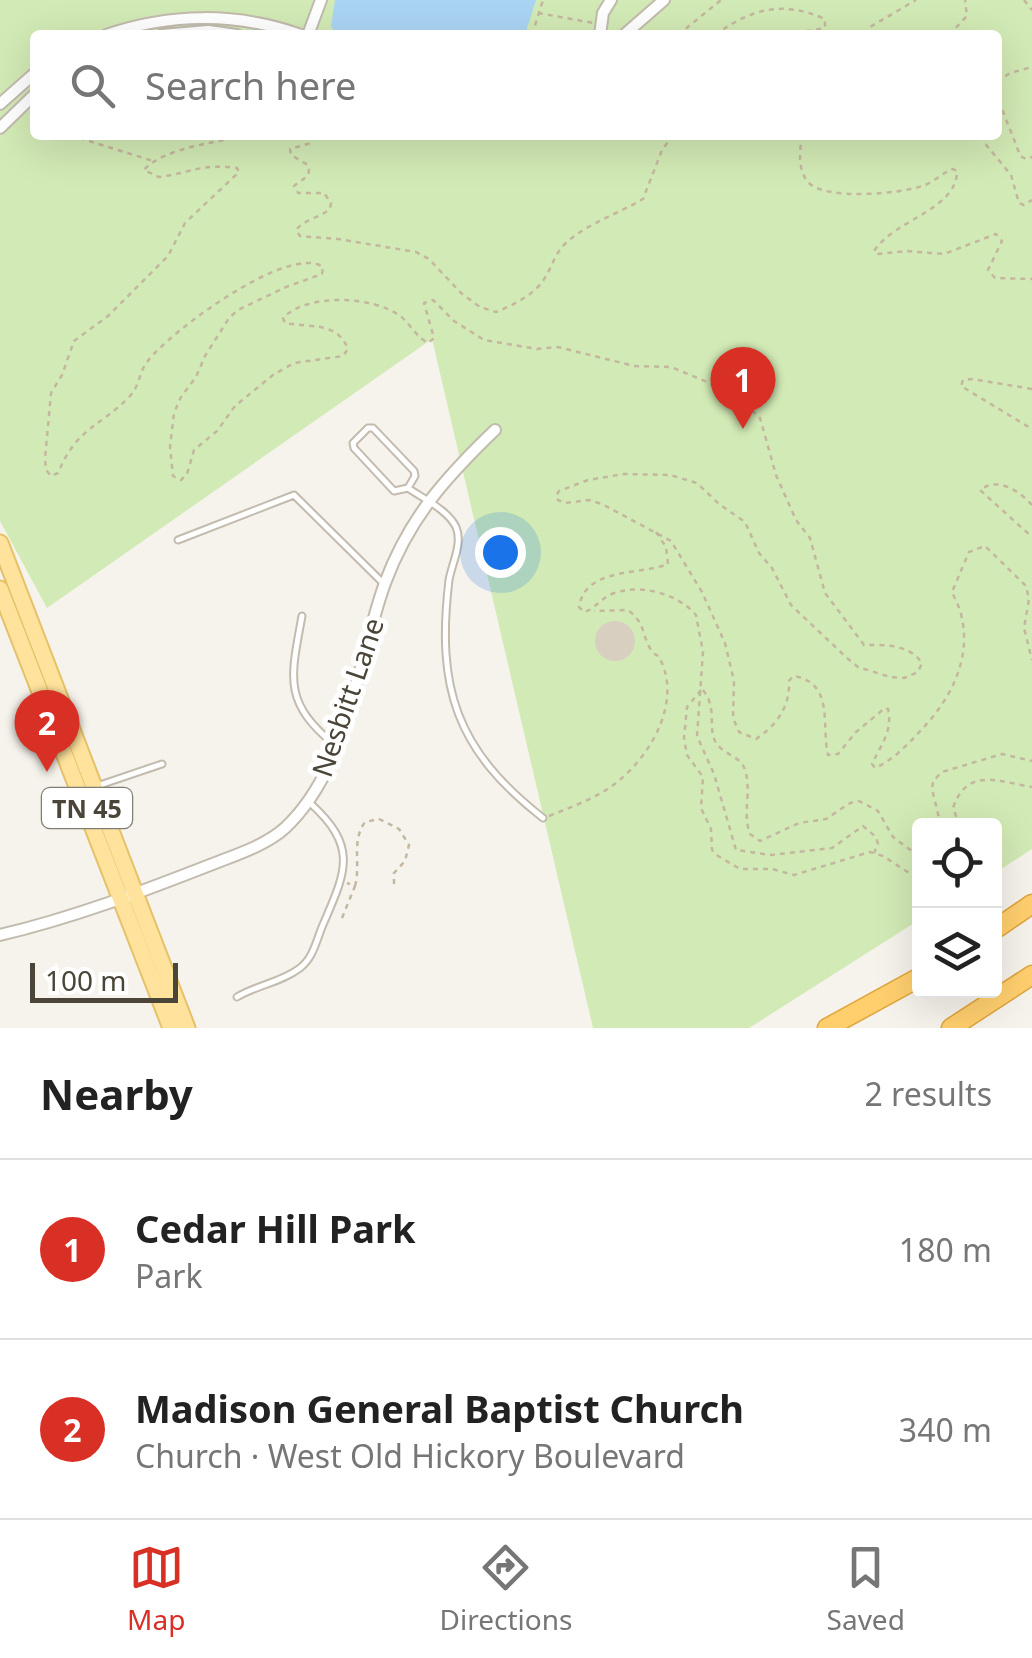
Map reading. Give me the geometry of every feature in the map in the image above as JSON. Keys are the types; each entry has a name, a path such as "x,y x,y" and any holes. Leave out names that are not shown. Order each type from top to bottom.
{"highway":[{"path":"1002,925 1032,904"},
{"path":"952,1028 1032,975"},
{"path":"827,1028 912,983"},
{"path":"850,1028 912,985"},
{"path":"972,1028 1032,985"}],"main road":[{"name":"TN 45","path":"1,548 38,663 129,897 187,1028"},
{"name":"TN 45","path":"0,589 25,628"},
{"name":"TN 45","path":"38,663 94,787 171,1028"}],"street":[{"path":"306,30 321,0"},
{"path":"600,30 611,0"},
{"path":"630,30 664,0"},
{"path":"126,30 169,19 207,18 281,30"},
{"path":"0,104 30,77"},
{"path":"0,128 30,99"},
{"name":"Nesbitt Lane","path":"0,935 129,897 256,846 282,830 323,777 384,584 411,526 447,476 495,430"}],"lane":[{"path":"408,488 414,470 373,428 368,428 353,443 354,448 394,491 408,488 452,522 458,538 443,644 454,704 460,722 486,764 543,818"},
{"path":"178,540 294,495 384,584"},
{"path":"302,616 291,676 299,705 311,726 335,745"},
{"path":"94,787 162,764"},
{"path":"237,997 281,979 309,959 341,881 345,851 328,822 308,801"}],"path":[{"path":"533,30 543,0"},
{"path":"684,30 722,0"},
{"path":"868,30 916,0"},
{"path":"954,30 967,16 965,0"},
{"path":"1024,0 1032,10"},
{"path":"721,30 738,17 780,3 825,19 825,27 818,30"},
{"path":"538,13 600,30"},
{"path":"1002,79 1032,67"},
{"path":"1002,110 1020,156 1032,156"},
{"path":"86,140 154,162"},
{"path":"229,140 190,148 144,170 159,178 197,167 228,166 239,172 185,223 168,256 108,316 74,341 51,394 45,459 46,470 52,476 58,473 74,442 128,398 142,378 147,362 184,330 251,280 317,262 324,267 322,274 286,287 229,318 174,414 170,447 174,476 181,480 187,474 194,450 217,431 235,406 273,374 294,364 344,356 348,349 346,341 332,330 285,323 282,318 288,312 330,300 359,302 396,312 428,343 434,338 424,303 433,300 454,321 484,340 538,349 558,346 634,366 672,367 736,394 760,418 776,475 796,520 810,538 825,594 864,646 888,644 916,654 922,663 920,668 904,678 858,667 792,605 745,522 697,484 670,475 624,474 574,484 559,490 556,496 565,504 589,500 602,504 672,541 718,628 734,681 733,718 746,738 756,739 781,716 793,676 816,686 822,697 828,755 838,754 884,708 888,709 890,723 884,745 872,764 875,768 894,756 934,716 958,679 964,636 962,616 952,592 969,552 984,546 1026,586 1029,599 1024,628 1032,660"},
{"path":"312,140 290,150 291,156 308,164 310,170 294,186 298,193 324,193 330,200 330,209 300,225 296,230 300,236 416,252 430,259 470,300 496,312 542,283 566,242 592,224 643,199 669,140"},
{"path":"802,140 805,179 830,193 916,188 945,172 957,171 956,182 945,199 892,230 874,250 878,254 944,254 996,234 1002,241 988,270 994,278 1032,279"},
{"path":"983,140 1011,175 1019,203 1024,205 1032,200"},
{"path":"1032,389 962,380 962,386 1032,429"},
{"path":"1032,505 1016,490 1002,485 990,484 980,490 1032,537"},
{"path":"543,818 596,796 636,766 664,717 667,691 661,659 652,651 641,623 628,610 584,612 580,607 580,599 613,574 668,564 666,547 655,531"},
{"path":"590,611 613,594 640,590 672,596 689,607 701,630 702,688 697,736 714,774 736,850 771,855 832,848 863,826 876,837 874,853"},
{"path":"702,688 687,707 684,738 687,755 703,777 701,808 711,829 712,850 718,856 740,868 772,869 794,876 849,857 874,853 912,875"},
{"path":"702,688 711,700 714,739 745,769 744,809 750,834 760,841 799,823 826,819 850,803 859,802 878,812 893,837 912,851"},
{"path":"939,818 932,789 942,772 1002,754 1032,761"},
{"path":"957,818 953,808 956,799 970,784 999,779 1032,786"},
{"path":"342,918 359,873 358,834 365,822 379,819 399,828 409,845 405,861 394,872 394,886"},
{"path":"341,881 355,886"}],"green space":[{"path":"0,0 1032,0 1032,849 1002,868 1002,818 912,818 912,924 749,1028 593,1028 432,339 47,608 0,521"}],"water":[{"path":"335,0 536,0 527,30 333,30"}],"building":[{"path":"615,621 629,627 635,641 629,655 615,661 601,655 595,641 601,627"}],"place":[{"name":"Cedar Hill Park","path":"743,429"},
{"name":"Madison General Baptist Church","path":"47,772"}]}
